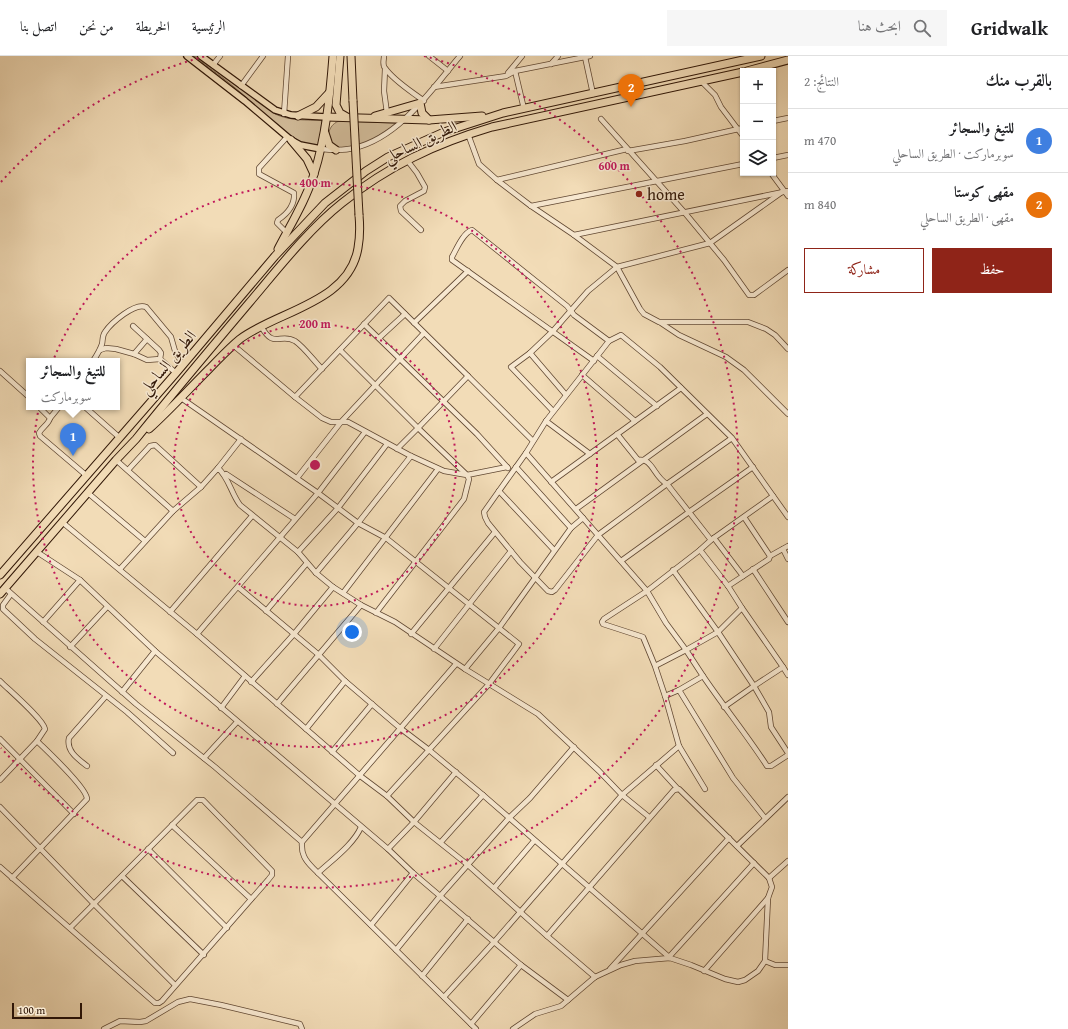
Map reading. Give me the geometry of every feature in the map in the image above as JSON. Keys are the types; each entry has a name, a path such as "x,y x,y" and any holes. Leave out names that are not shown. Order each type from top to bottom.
{"highway":[{"name":"الطريق الساحلي","path":"274,256 305,197 314,174 324,131 330,93 333,56"},
{"path":"340,56 336,105 340,113 347,118"},
{"path":"3,591 116,460 136,439 181,398 233,345 260,326 312,303 335,288 353,265 358,250 360,233 351,56"},
{"path":"729,64 738,56"},
{"name":"الطريق الساحلي","path":"0,575 183,365 274,256 325,203 354,180 388,157 444,132 503,113 761,56"},
{"path":"759,68 788,60"},
{"name":"الطريق الساحلي","path":"136,439 173,393 311,232 341,204 366,185 407,160 436,146 492,127 740,73"},
{"path":"298,116 316,107 330,93"},
{"path":"369,118 422,102 422,113 429,120"},
{"path":"326,117 429,120 503,113"},
{"path":"324,131 329,145 336,150"},
{"path":"289,138 307,160 314,174"}],"main road":[{"path":"188,56 289,138 300,145 321,149"},
{"path":"201,56 270,107 284,114 326,117"}],"street":[{"path":"214,65 220,56"},
{"path":"241,86 263,56"},
{"path":"284,114 288,56"},
{"path":"384,56 384,91 387,113"},
{"path":"429,56 448,71"},
{"path":"321,149 353,149 366,145 380,138 403,120 422,102 460,56"},
{"path":"506,76 522,56"},
{"path":"551,64 558,56"},
{"path":"434,87 506,76 515,71 587,56 593,94"},
{"path":"385,69 422,102"},
{"path":"515,71 524,109"},
{"path":"702,82 716,95 721,107 740,128"},
{"path":"776,120 788,118"},
{"path":"601,119 710,243 749,295 752,296 788,270"},
{"path":"497,180 627,150 684,141 740,129"},
{"path":"468,134 479,164 531,206 574,235 617,267 644,314 660,322 679,335 713,350 744,370 788,414"},
{"path":"287,233 278,223 278,220 285,215 292,206 294,193 259,174 258,171 259,168 289,138"},
{"path":"776,157 788,155"},
{"path":"407,160 417,173 425,188 424,191 405,201 400,206 401,211 421,230"},
{"path":"531,206 740,165"},
{"path":"773,176 786,193"},
{"path":"574,235 786,193"},
{"path":"553,411 511,367 530,353 553,332 588,291 617,267 710,243 786,193"},
{"path":"594,361 452,260 452,256 465,234 472,230 567,306 574,315 609,341"},
{"path":"414,323 468,271"},
{"path":"295,397 389,298 533,441"},
{"path":"96,358 100,350 106,330 132,308 143,306 146,307 169,333 173,340 178,358 183,365"},
{"path":"379,338 405,314"},
{"path":"660,322 748,322 766,329 775,335 788,349"},
{"path":"364,324 445,402 512,472"},
{"path":"133,326 159,350 161,353 160,359"},
{"path":"260,326 265,334 271,339 289,339 296,342 322,369"},
{"path":"297,478 341,422 424,333"},
{"path":"732,438 598,535 552,592 548,591 511,551 488,523 484,515 553,411 609,341 621,335 660,367 732,438 788,517"},
{"path":"134,354 147,339"},
{"path":"233,345 322,418 331,422 348,422 387,444 444,471 467,475 507,467"},
{"path":"100,350 106,348 134,354 147,360 160,359 176,373"},
{"path":"340,350 467,475 469,479 464,499 376,613"},
{"path":"530,353 566,395"},
{"path":"597,356 657,406"},
{"path":"0,371 26,394"},
{"path":"582,375 635,421"},
{"path":"397,449 445,402 468,376"},
{"path":"552,482 681,388"},
{"path":"181,398 297,478 358,523 386,538 519,644 489,684 386,796"},
{"path":"43,410 50,418"},
{"path":"57,410 40,430 40,436 87,476"},
{"path":"88,410 120,438"},
{"path":"576,509 707,414"},
{"path":"546,421 590,454"},
{"path":"197,634 318,493 364,432"},
{"path":"617,434 638,460 644,459 648,462 660,480 667,484 743,576"},
{"path":"120,569 173,511 201,487 241,439"},
{"path":"298,552 338,508 387,444"},
{"path":"128,470 150,446 155,445 201,487"},
{"path":"526,452 622,561 646,591 666,623 724,707 746,734 767,766 771,766 788,754 771,727 769,712 754,686 718,632 673,570"},
{"path":"316,573 411,456"},
{"path":"116,460 173,511"},
{"path":"516,467 571,528"},
{"path":"622,561 753,467"},
{"path":"218,468 295,519"},
{"path":"343,593 438,469"},
{"path":"225,474 234,496 240,505 298,552 316,573 333,587 361,605 395,622 456,664 538,714 574,747 622,795 649,817"},
{"path":"499,491 554,550"},
{"path":"88,493 145,541"},
{"path":"705,789 679,746 665,696 643,637 602,622 604,619 646,591 713,539 773,496"},
{"path":"170,612 252,516"},
{"path":"744,517 770,556"},
{"path":"465,669 498,628 571,528 583,518"},
{"path":"62,522 197,634 332,752 386,796 414,822 468,865 547,936 596,977"},
{"path":"412,634 495,532"},
{"path":"728,586 769,559 770,556 788,546"},
{"path":"783,549 788,559"},
{"path":"700,550 728,586 788,675"},
{"path":"434,649 511,551"},
{"path":"38,552 80,580 155,651 221,708 336,804 521,965 568,1000"},
{"path":"266,611 307,563"},
{"path":"753,569 788,622"},
{"path":"43,622 80,580"},
{"path":"238,587 320,655 345,681 400,728 483,795 669,958"},
{"path":"251,682 333,587"},
{"path":"3,591 11,594 122,692 204,758 302,842"},
{"path":"11,594 3,604 3,609 36,639 127,712 173,753"},
{"path":"277,704 361,605"},
{"path":"70,647 107,607"},
{"path":"655,666 718,632 742,608"},
{"path":"122,692 155,651"},
{"path":"456,664 302,842 302,852 303,857 318,873 476,1029"},
{"path":"724,707 783,667"},
{"path":"221,708 245,676"},
{"path":"665,696 679,690 703,676"},
{"path":"0,681 23,703 45,729 37,742 0,780"},
{"path":"306,729 345,681"},
{"path":"679,690 733,778 765,818"},
{"path":"87,766 71,752 68,744 69,738 106,696"},
{"path":"332,752 372,704"},
{"path":"204,758 238,722"},
{"path":"0,739 74,814"},
{"path":"12,878 88,799 86,793 72,777 37,742"},
{"path":"444,997 495,942 622,795 679,746"},
{"path":"396,950 441,895 508,818 530,798 574,747"},
{"path":"512,1029 527,1019 560,1006 596,977 609,970 635,961 669,958 725,979 738,982 745,980 758,971 765,961 768,898 772,887 769,878 677,788 656,765"},
{"path":"388,849 414,822 456,772"},
{"path":"547,936 649,817 677,788"},
{"path":"441,842 483,795"},
{"path":"736,846 788,797"},
{"path":"0,867 155,1003 162,1001 204,955 268,880 272,875 272,871 203,800 200,799 194,802 70,928"},
{"path":"0,807 175,985"},
{"path":"172,825 251,899"},
{"path":"318,873 353,840 361,826"},
{"path":"609,970 729,838"},
{"path":"494,888 534,841"},
{"path":"148,849 226,928"},
{"path":"769,878 788,861"},
{"path":"669,958 754,863"},
{"path":"371,925 414,873"},
{"path":"122,876 204,955"},
{"path":"704,971 768,898"},
{"path":"422,976 468,919"},
{"path":"765,961 775,964 788,965"},
{"path":"471,1024 521,965"},
{"path":"104,1029 120,1021 146,1021 178,1002 190,999 221,1004 300,1024 302,1029"}],"shaded area":[{"path":"194,56 198,56 275,114 293,119 322,120 319,146 309,145 288,134 234,87"},
{"path":"339,121 396,124 377,137 362,144 347,148 340,148 332,144 329,140 329,131 331,127"}],"place":[{"name":"مقهى كوستا","path":"631,107"},
{"name":"home","path":"639,194"},
{"name":"للتيغ والسجائر","path":"73,456"}]}
